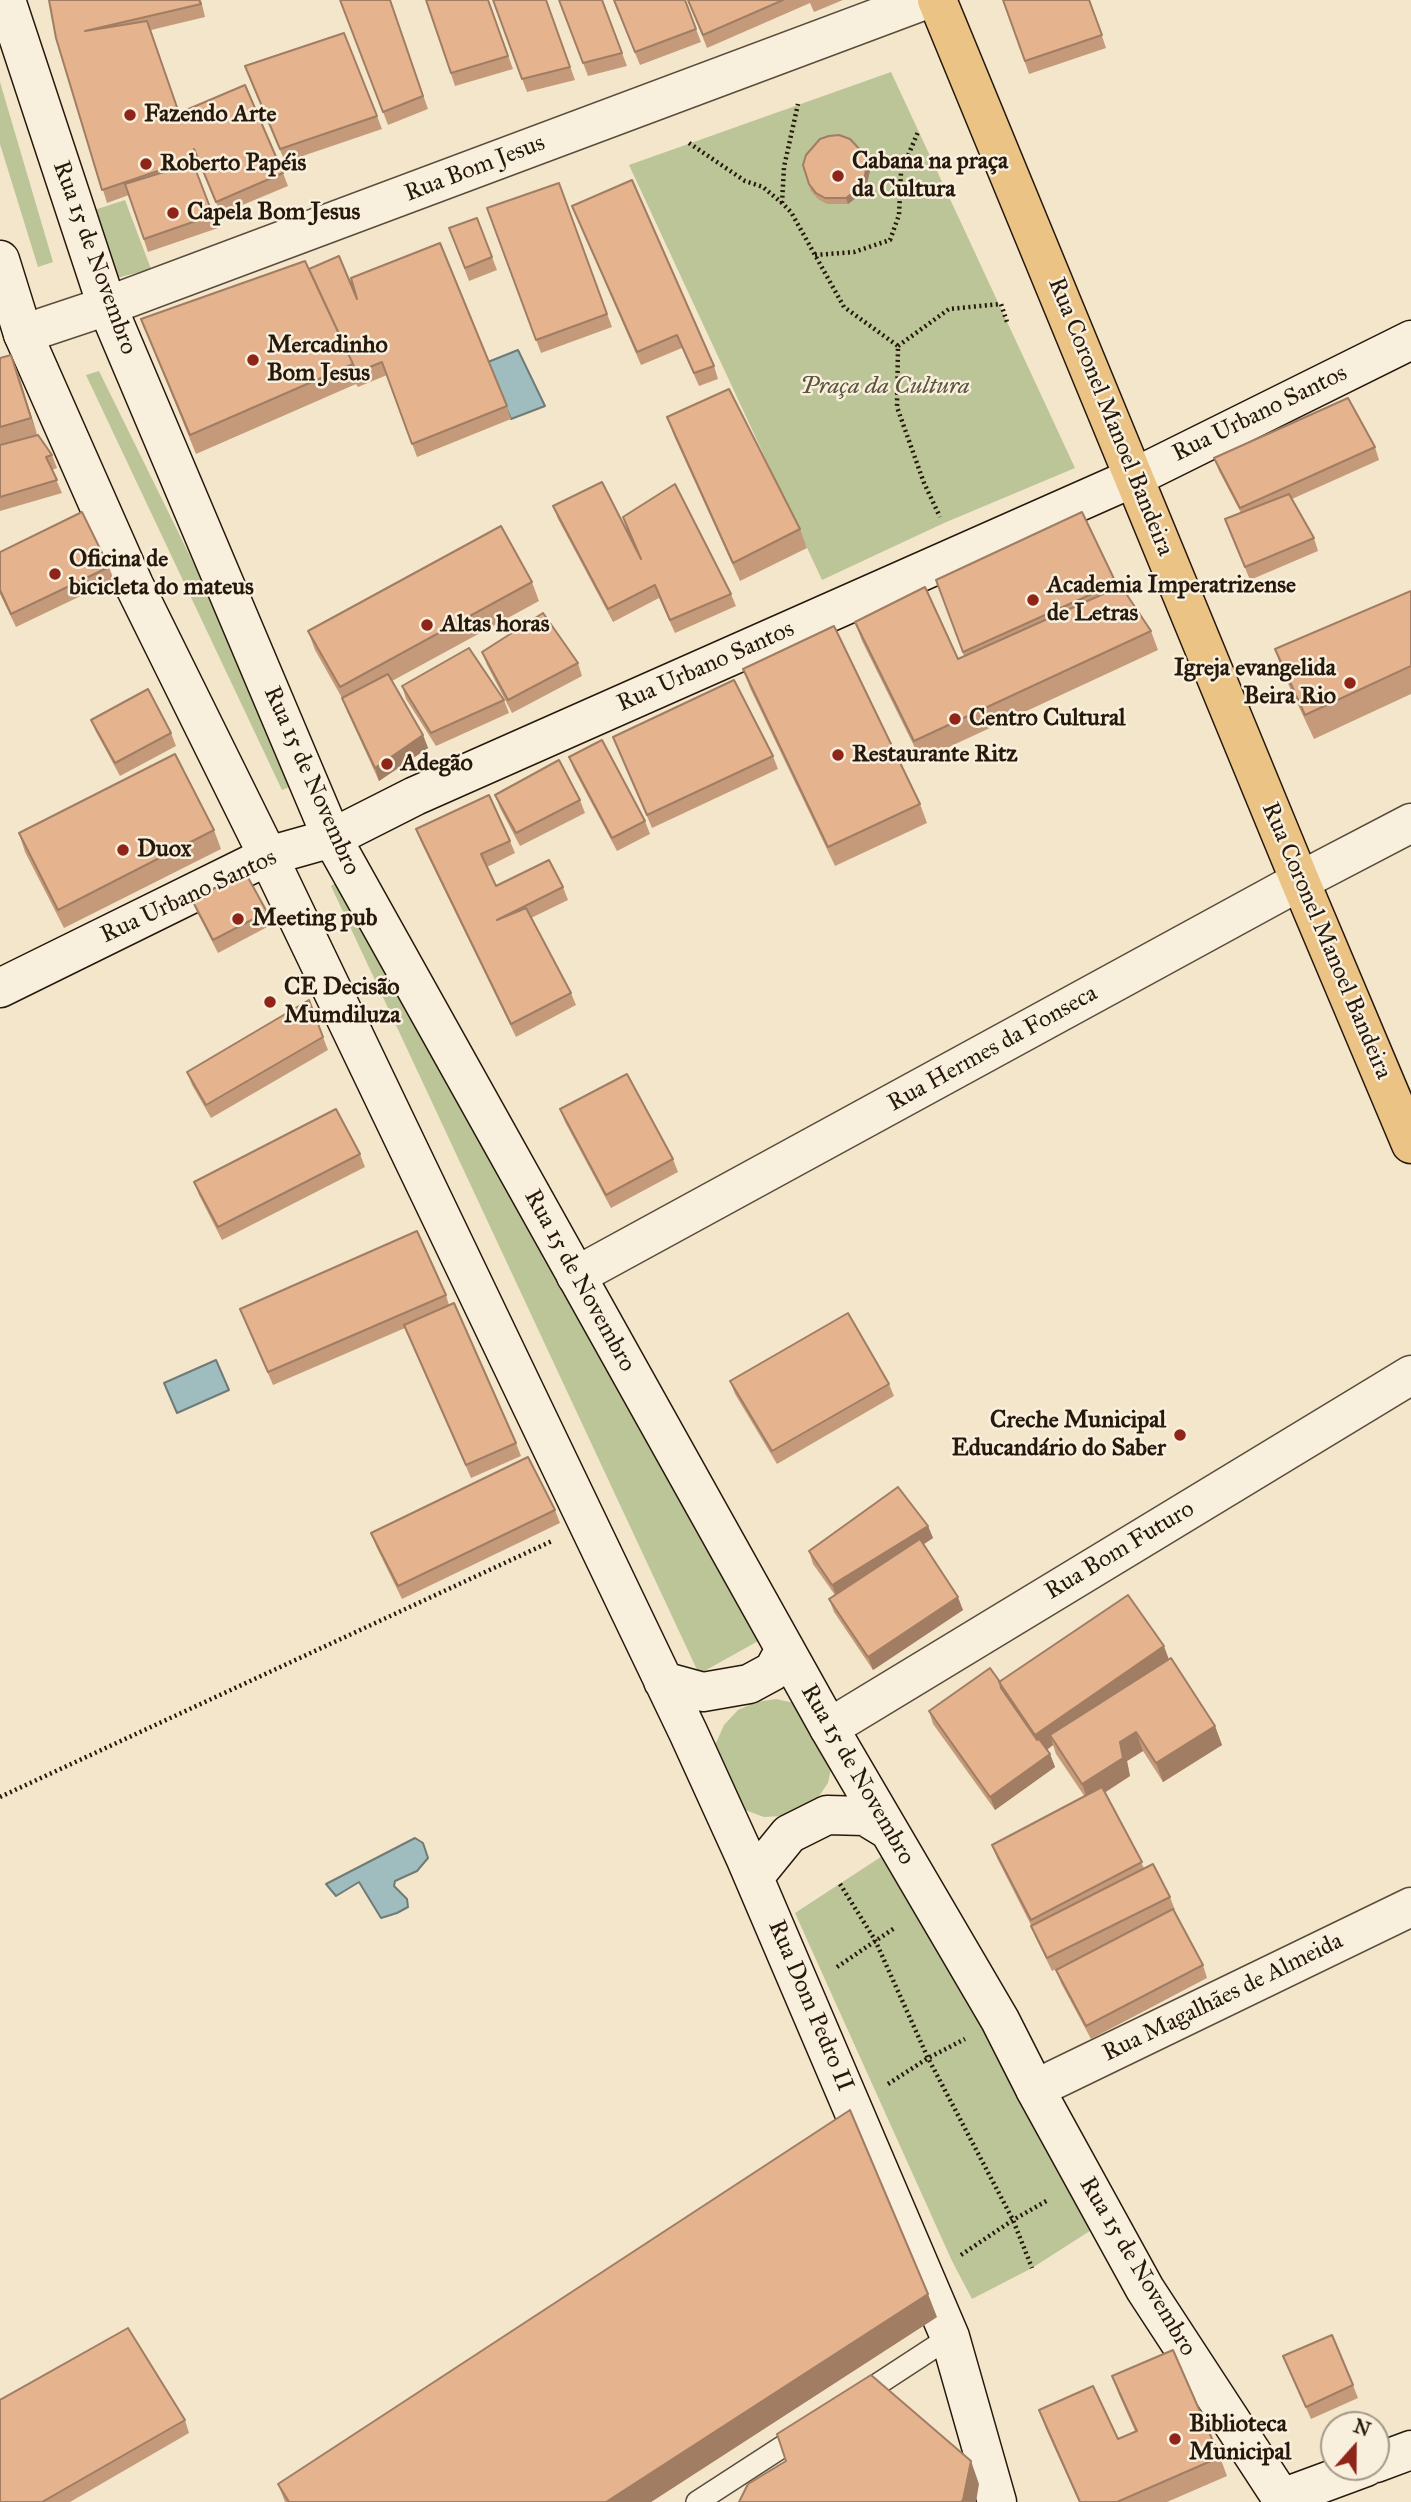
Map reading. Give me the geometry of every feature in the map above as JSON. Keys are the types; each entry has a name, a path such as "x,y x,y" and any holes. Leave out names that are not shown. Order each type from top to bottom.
{"main road":[{"name":"Rua 15 de Novembro","path":"6,0 107,306 332,838 829,1728 1000,2020 1035,2090 1145,2289 1280,2501"},
{"name":"Rua Bom Jesus","path":"23,334 107,306 925,0"},
{"name":"Rua Coronel Manoel Bandeira","path":"937,0 1411,1144"},
{"path":"0,260 23,334 134,585 268,856 587,1524"},
{"name":"Rua Urbano Santos","path":"0,988 268,856 332,838 415,796 1135,477 1411,340"},
{"name":"Rua Hermes da Fonseca","path":"576,1276 1411,823"},
{"name":"Rua Bom Futuro","path":"829,1728 1411,1375"},
{"name":"Rua Dom Pedro II","path":"587,1524 754,1877 846,2125 950,2337 997,2502"},
{"path":"663,1681 703,1692 749,1684 773,1671 785,1649"},
{"path":"754,1877 789,1834 827,1815 865,1816 888,1830"},
{"name":"Rua Magalhães de Almeida","path":"1035,2090 1411,1907"},
{"path":"1390,2458 1411,2450"},
{"path":"1280,2501 1331,2481"}],"lane":[{"path":"697,2502 950,2337"}],"path":[{"path":"782,203 784,167 798,104"},
{"path":"815,255 855,251 890,240 899,215 901,172 918,132"},
{"path":"689,144 745,181 763,187 782,203 791,212 844,307 898,346"},
{"path":"898,346 949,309 1001,304 1007,322"},
{"path":"898,346 897,407 924,483 944,523"},
{"path":"0,1797 587,1524"},
{"path":"840,1884 875,1940 928,2058 1013,2220 1032,2268"},
{"path":"834,1970 906,1921"},
{"path":"886,2085 928,2058 972,2035"},
{"path":"952,2261 1048,2200"}],"green space":[{"name":"Praça da Cultura","path":"891,72 1075,468 944,523 822,580 629,165"},
{"path":"0,82 53,262 38,267 0,144"},
{"path":"125,200 151,269 113,279 91,211"},
{"path":"99,371 301,782 282,790 86,375"},
{"path":"349,874 760,1640 699,1674 331,886"},
{"path":"776,1699 794,1703 832,1764 828,1783 817,1799 783,1816 764,1817 745,1810 714,1762 716,1743 724,1725 738,1710 756,1702"},
{"path":"893,1849 1107,2220 1032,2268 972,2299 952,2261 795,1913"}],"water":[{"path":"518,350 545,406 511,419 488,362"},
{"path":"216,1360 229,1390 177,1413 164,1383"},
{"path":"415,1838 423,1843 428,1858 417,1871 395,1881 394,1886 407,1899 408,1907 397,1913 381,1918 359,1882 336,1896 326,1884"}],"building":[{"path":"49,0 199,0 201,4 85,31 147,21 179,113 245,85 283,173 216,202 194,149 196,158 102,190 56,38"},
{"path":"340,0 390,0 423,96 383,112"},
{"path":"426,0 488,0 508,56 451,73"},
{"path":"493,0 546,0 570,67 522,79"},
{"path":"559,0 602,0 622,53 583,63"},
{"path":"614,0 685,0 696,29 635,52"},
{"path":"688,0 783,0 703,35"},
{"path":"1003,0 1089,0 1102,35 1025,61"},
{"path":"344,33 377,116 280,149 245,66"},
{"name":"Cabana na praça da Cultura","path":"839,135 850,139 864,154 867,165 863,185 846,198 825,198 816,193 809,184 803,165 806,155 820,139"},
{"name":"Capela Bom Jesus","path":"193,163 213,215 144,239 125,184"},
{"path":"632,180 714,366 694,373 677,335 637,352 572,206"},
{"path":"559,183 607,314 536,340 487,208"},
{"path":"477,218 492,257 465,268 449,228"},
{"path":"440,243 507,406 412,444 382,362 353,374 353,364 309,269 339,256 357,299 351,278"},
{"name":"Mercadinho Bom Jesus","path":"305,261 353,364 190,435 141,319"},
{"path":"11,355 31,418 0,427 0,358"},
{"path":"729,389 800,529 733,563 667,417"},
{"path":"1348,398 1375,447 1240,508 1214,458"},
{"path":"38,435 52,455 46,457 57,480 0,497 0,445"},
{"path":"602,482 641,559 623,517 675,484 731,594 670,620 655,585 608,609 553,506"},
{"path":"1289,494 1314,538 1245,567 1225,519"},
{"name":"Oficina de bicicleta do mateus","path":"82,512 109,567 11,614 0,590 0,552"},
{"name":"Academia Imperatrizense de Letras","path":"1082,512 1116,583 963,652 936,580"},
{"name":"Altas horas","path":"501,526 532,582 340,687 308,631"},
{"name":"Centro Cultural","path":"1121,586 1151,631 914,741 855,622 925,587 958,659"},
{"name":"Igreja evangelida Beira Rio","path":"1411,591 1411,666 1305,715 1275,649"},
{"path":"543,613 578,663 508,700 482,652"},
{"name":"Restaurante Ritz","path":"834,626 920,804 828,847 743,669"},
{"path":"469,648 504,700 431,733 402,686"},
{"path":"388,674 423,735 375,768 342,698"},
{"path":"734,680 773,756 647,815 613,737"},
{"path":"148,689 171,733 115,763 91,720"},
{"path":"602,740 645,821 612,838 569,757"},
{"name":"Duox","path":"175,754 214,830 58,910 19,833"},
{"path":"559,760 580,800 516,833 495,795"},
{"path":"489,795 510,841 481,854 496,886 549,860 563,887 497,920 526,908 571,993 511,1024 416,829"},
{"path":"245,872 267,912 213,940 192,900"},
{"path":"309,1000 323,1037 206,1105 187,1072"},
{"path":"627,1074 673,1159 606,1195 560,1109"},
{"path":"336,1109 360,1154 218,1227 194,1182"},
{"path":"417,1231 446,1295 268,1372 240,1309"},
{"path":"454,1303 516,1443 466,1465 404,1325"},
{"path":"848,1313 889,1384 772,1451 730,1381"},
{"path":"528,1457 555,1510 398,1586 371,1533"},
{"path":"898,1487 928,1526 832,1585 809,1551"},
{"path":"920,1539 958,1597 868,1657 829,1599"},
{"path":"1128,1595 1164,1646 1035,1735 999,1682"},
{"path":"1171,1658 1215,1726 1156,1763 1136,1732 1120,1742 1123,1758 1082,1784 1050,1735"},
{"path":"990,1668 1037,1740 1039,1739 1050,1754 990,1797 929,1711"},
{"path":"1102,1787 1142,1862 1031,1920 992,1845"},
{"path":"1153,1864 1170,1897 1047,1958 1031,1926"},
{"path":"1173,1909 1203,1965 1086,2026 1056,1970"},
{"path":"850,2110 928,2294 606,2502 289,2502 278,2484"},
{"path":"128,2328 185,2420 42,2502 0,2502 0,2400"},
{"path":"1332,2335 1353,2385 1306,2407 1283,2356"},
{"name":"Biblioteca Municipal","path":"1173,2350 1220,2457 1117,2502 1080,2502 1039,2410 1093,2386 1118,2439 1137,2431 1112,2376"},
{"path":"871,2375 971,2461 961,2502 739,2502 748,2484 786,2461 777,2434"}],"place":[{"name":"Fazendo Arte","path":"130,115"},
{"name":"Roberto Papéis","path":"146,164"},
{"name":"Cabana na praça da Cultura","path":"838,176"},
{"name":"Capela Bom Jesus","path":"173,213"},
{"name":"Mercadinho Bom Jesus","path":"253,360"},
{"name":"Oficina de bicicleta do mateus","path":"55,574"},
{"name":"Academia Imperatrizense de Letras","path":"1033,600"},
{"name":"Altas horas","path":"427,625"},
{"name":"Igreja evangelida Beira Rio","path":"1350,683"},
{"name":"Centro Cultural","path":"955,719"},
{"name":"Restaurante Ritz","path":"838,755"},
{"name":"Adegão","path":"387,764"},
{"name":"Duox","path":"123,850"},
{"name":"Meeting pub","path":"238,919"},
{"name":"CE Decisão Mumdiluza","path":"270,1002"},
{"name":"Creche Municipal Educandário do Saber","path":"1180,1435"},
{"name":"Biblioteca Municipal","path":"1175,2439"}]}
